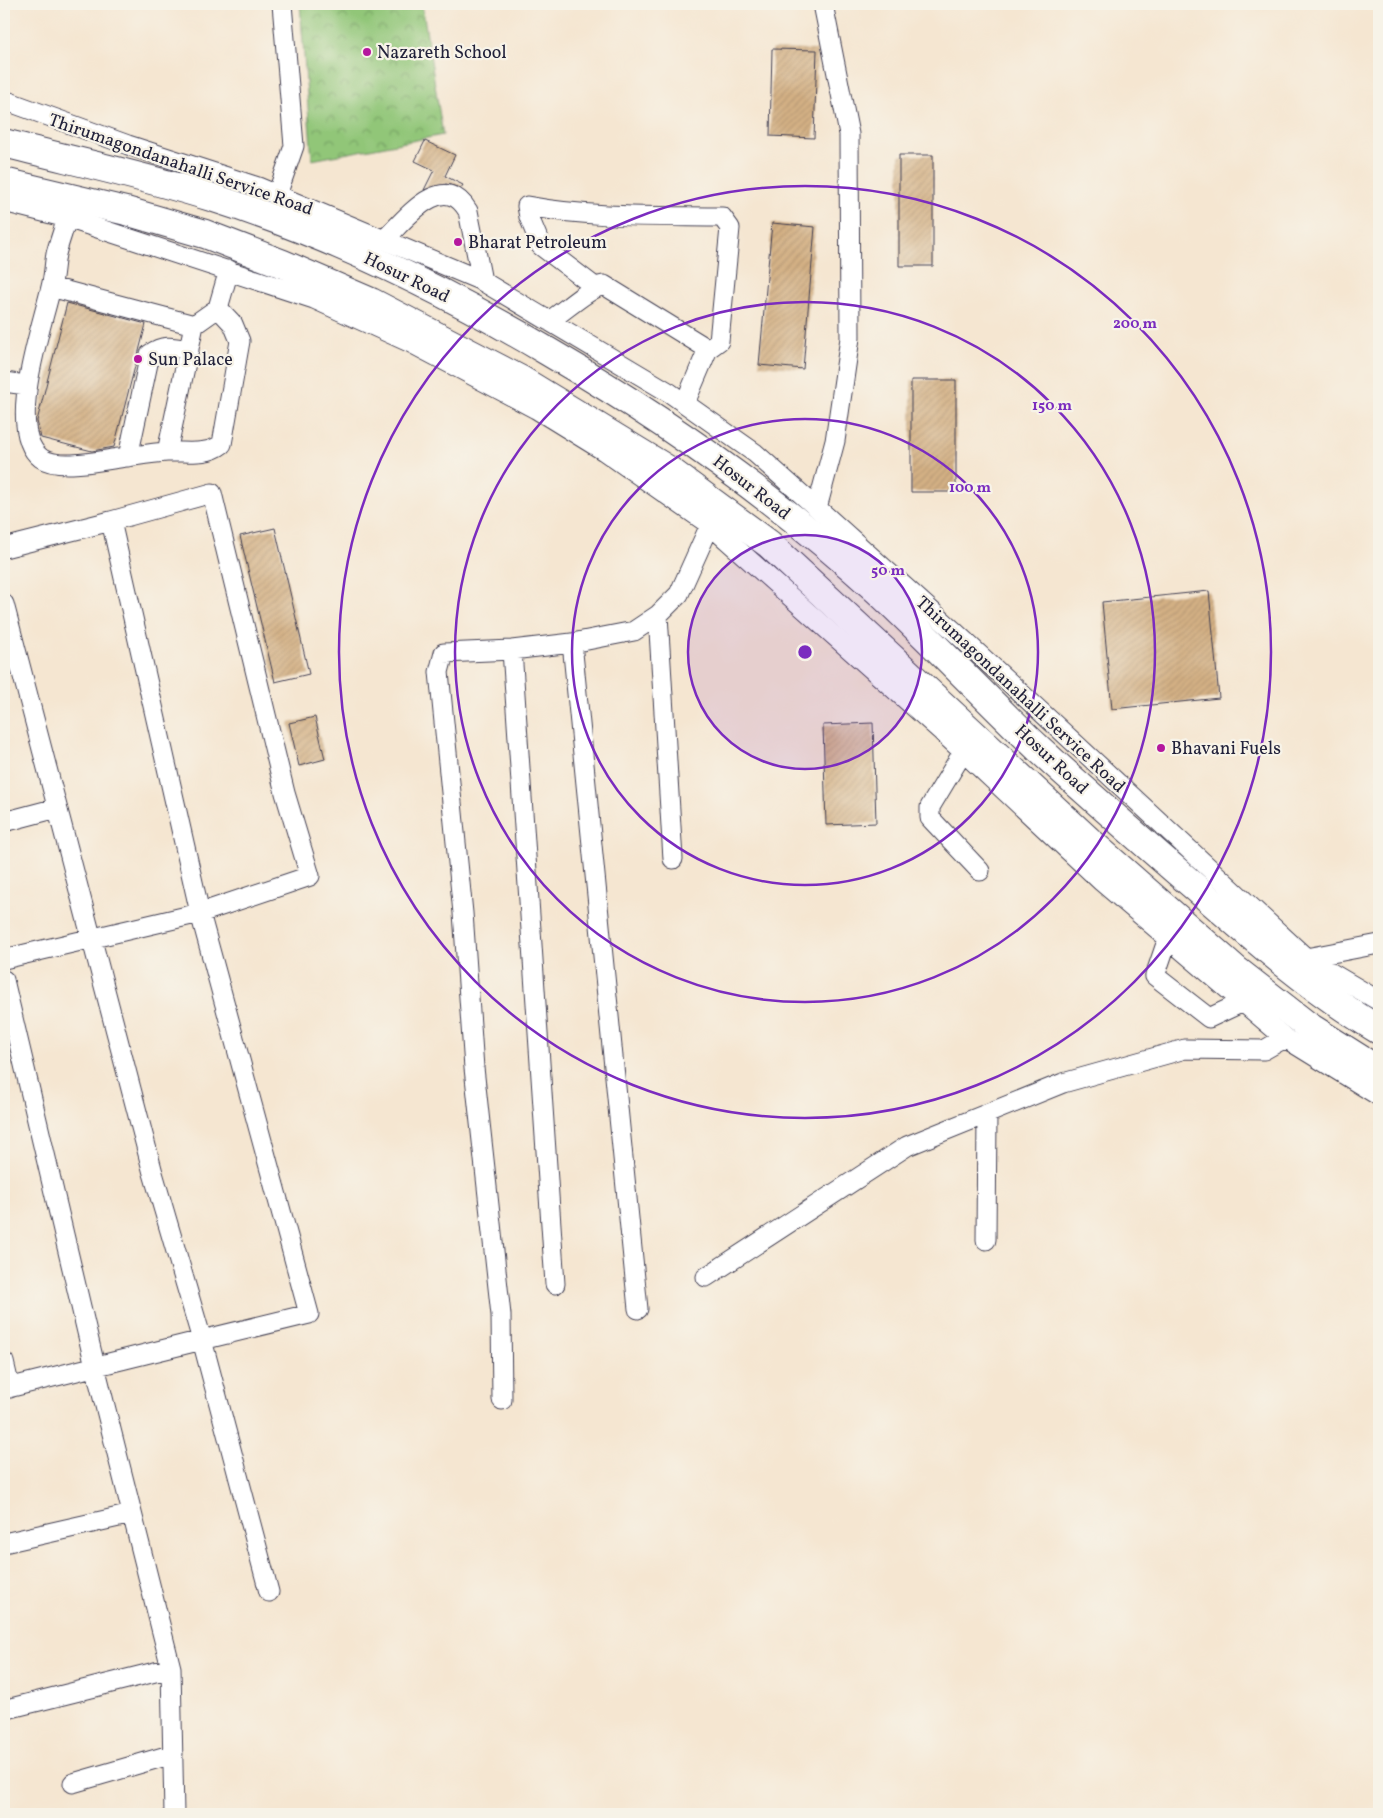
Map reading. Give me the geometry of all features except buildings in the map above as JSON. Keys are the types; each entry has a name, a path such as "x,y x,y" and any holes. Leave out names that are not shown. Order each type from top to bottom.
{"highway":[{"name":"Hosur Road","path":"4,144 127,173 216,198 332,242 434,289 500,324 670,426 773,501 877,591 1037,747 1255,940 1294,973 1379,1030"},
{"name":"Hosur Road","path":"4,182 126,211 205,234 283,264 371,302 521,380 670,471 769,544 1088,840 1236,970 1308,1026 1379,1072"}],"street":[{"path":"278,196 294,146 282,4"},
{"path":"817,508 835,441 850,338 849,134 823,4"},
{"name":"Thirumagondanahalli Service Road","path":"4,100 278,196 482,281 685,403 755,453 817,508 962,639 1306,958 1379,1001"},
{"path":"384,240 428,199 440,193 450,196 464,204 468,210 482,281"},
{"path":"4,202 68,218 314,299 436,356 536,409 589,442 710,525 963,752 1102,882 1285,1038 1379,1096"},
{"path":"595,287 541,246 529,217 527,206 554,211 631,216 722,217 730,228 719,341 708,348 685,403"},
{"path":"68,218 56,253 51,286 26,385 26,425 31,449 42,458 54,464 63,464 166,452 201,452 216,449 222,444 240,341 233,324 218,308"},
{"path":"166,452 194,326 218,308 229,270"},
{"path":"549,321 595,287 604,285 708,348"},
{"path":"51,286 194,326"},
{"path":"128,457 150,354 158,348 169,346 188,350"},
{"path":"4,382 26,385"},
{"path":"4,548 212,494 285,793 310,876 200,913 92,940 4,959"},
{"path":"4,1362 7,1389 309,1314 200,913 110,521"},
{"path":"502,1400 501,1315 474,1068 463,913 440,672 444,653 512,650 572,643 634,631 658,615 679,594 710,525"},
{"path":"4,604 153,1173 202,1340 269,1592"},
{"path":"658,615 673,859"},
{"path":"572,643 638,1309"},
{"path":"512,650 556,1284"},
{"path":"963,752 930,807 930,818 980,871"},
{"path":"4,822 58,808"},
{"path":"1168,938 1155,976 1209,1018 1243,1002"},
{"path":"1306,958 1379,944"},
{"path":"4,980 95,1366 172,1668 174,1814"},
{"path":"706,1278 907,1146 1064,1083 1185,1049 1264,1050 1285,1038"},
{"path":"986,1240 987,1114"},
{"path":"4,1543 132,1514"},
{"path":"7,1709 172,1668"},
{"path":"73,1783 173,1754"}],"green space":[{"name":"Nazareth School","path":"300,4 422,4 443,135 312,160"}],"place":[{"name":"Nazareth School","path":"367,52"},
{"name":"Bharat Petroleum","path":"458,242"},
{"name":"Sun Palace","path":"138,359"},
{"name":"Bhavani Fuels","path":"1161,748"}]}
